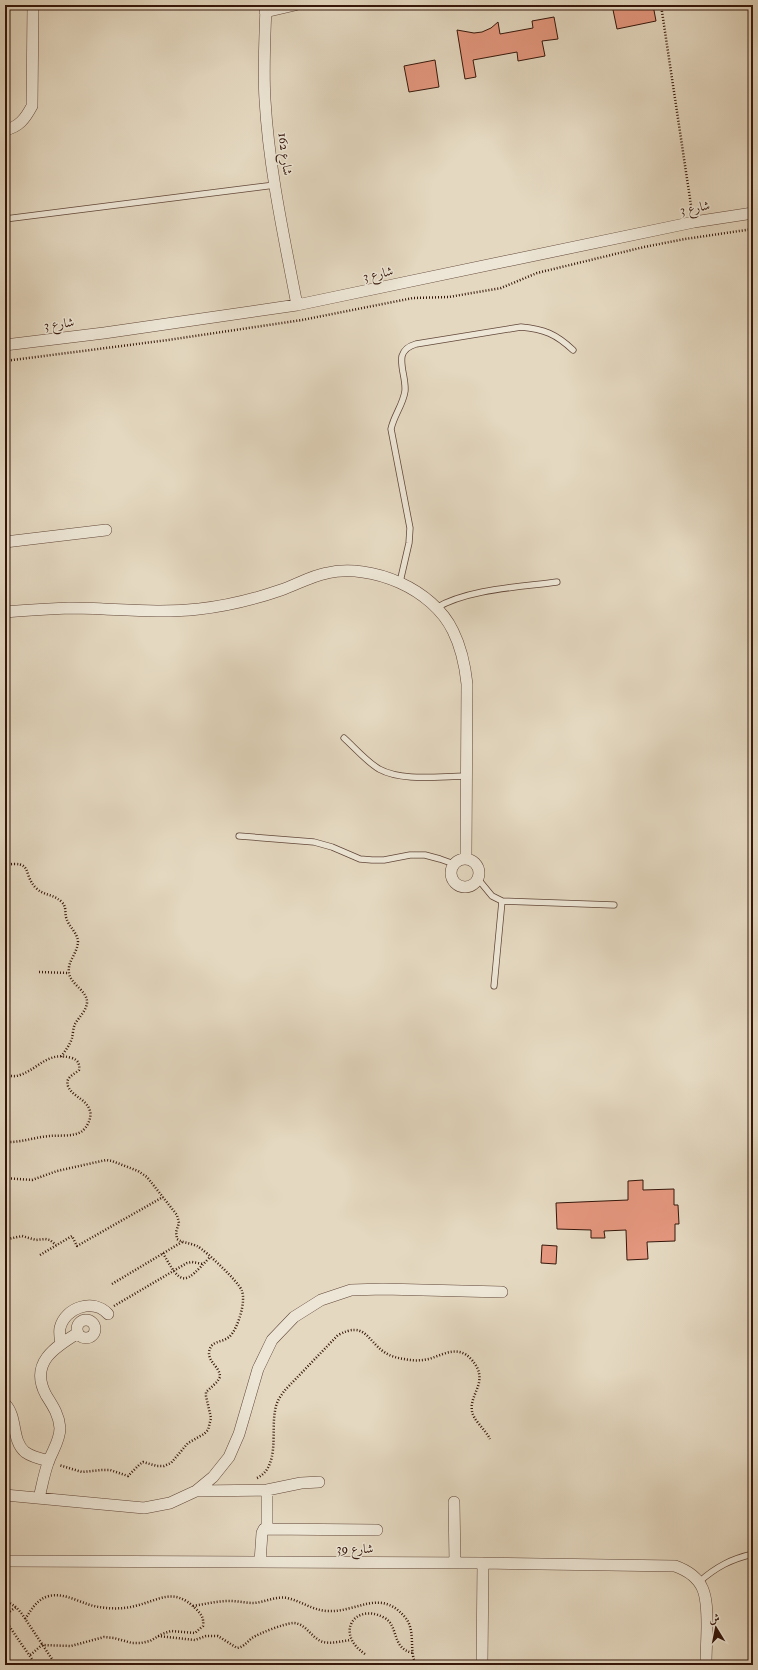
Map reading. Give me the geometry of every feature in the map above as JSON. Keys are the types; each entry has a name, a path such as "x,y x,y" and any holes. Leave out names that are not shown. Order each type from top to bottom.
{"street":[{"path":"5,130 13,128 25,119 32,106 33,5"},
{"path":"266,9 295,5"},
{"name":"شارع 162","path":"266,9 264,56 265,99 275,185 297,305"},
{"name":"شارع 3","path":"5,344 104,333 297,305 694,222 753,213"},
{"path":"5,542 106,530"},
{"path":"5,612 69,608 136,611 199,609 254,598 327,573 358,572 376,574 400,582 419,593 436,608 453,630 464,656 468,684 466,858"},
{"path":"466,858 475,862 478,866 480,875 475,883 467,887 458,885 454,882 451,873 454,864 457,861 466,858"},
{"path":"5,1496 144,1508 170,1503 196,1491 214,1477 229,1457 239,1434 258,1369 272,1340 294,1317 321,1300 351,1290 383,1289 502,1292"},
{"path":"39,1498 49,1461 58,1440 60,1429 55,1408 44,1389 41,1379 42,1368 46,1358 52,1350 78,1333 84,1338 91,1337 95,1331 94,1324 108,1312 94,1305 88,1305 82,1306 70,1314 64,1320 61,1327 61,1344"},
{"path":"5,1404 11,1412 18,1442 21,1448 32,1456 49,1461"},
{"path":"196,1491 267,1490 300,1483 319,1482"},
{"path":"267,1490 267,1528"},
{"path":"454,1502 455,1563"},
{"path":"260,1562 262,1530 267,1528 377,1530"},
{"name":"شارع 39","path":"5,1561 483,1563 675,1566 692,1574 699,1582"},
{"path":"482,1665 483,1563"},
{"path":"699,1582 707,1600 706,1665"}],"lane":[{"path":"5,219 275,185"},
{"path":"400,582 409,543 410,528 391,429 393,419 403,401 405,391 402,357 404,351 409,346 416,344 521,327 536,328 550,333 563,340 574,350"},
{"path":"436,608 446,602 468,594 557,582"},
{"path":"344,738 377,768 389,774 401,777 467,776"},
{"path":"239,836 314,842 332,847 360,859 384,860 410,855 425,855 440,858 454,864"},
{"path":"478,879 492,896 502,901 614,905"},
{"path":"494,986 502,901"},
{"path":"699,1582 711,1571 724,1563 739,1557 753,1554"}],"path":[{"path":"662,5 694,222"},
{"path":"753,426 751,437 753,447"},
{"path":"5,865 16,863 23,865 27,870 32,883 37,889 43,893 58,898 64,904 66,917 76,934 78,941 77,949 69,965 69,973 73,983 83,993 87,1001 86,1008 74,1026 72,1039 61,1057"},
{"path":"39,972 69,973"},
{"path":"5,1075 20,1075 42,1062 61,1057 75,1059 78,1061 79,1070 71,1075 68,1080 68,1085 74,1093 86,1102 90,1113 88,1124 82,1132 71,1135 51,1136 18,1142 5,1142"},
{"path":"5,1178 32,1180 57,1171 106,1160 143,1173 177,1215 179,1224 176,1236 177,1239 198,1247 210,1257 240,1286 244,1303 239,1319 230,1335 225,1340 215,1342 209,1353 210,1360 218,1367 220,1377 218,1382 206,1392 211,1418 208,1430 199,1438 188,1443 171,1463 164,1466 157,1466 143,1462 128,1476 110,1470 82,1472 49,1461"},
{"path":"40,1255 72,1236 77,1246 163,1197"},
{"path":"5,1237 8,1239 22,1236 36,1240 45,1239 50,1240 56,1245"},
{"path":"112,1284 182,1241"},
{"path":"163,1253 172,1271 178,1277 187,1279 210,1257"},
{"path":"108,1312 187,1263 198,1262 203,1264"},
{"path":"254,1479 262,1475 268,1468 271,1459 275,1410 279,1398 286,1388 338,1335 354,1330 369,1336 385,1352 399,1358 420,1360 454,1351 466,1354 474,1363 479,1379 478,1390 472,1404 473,1414 490,1439"},
{"path":"25,1619 40,1600 51,1596 63,1596 98,1607 118,1608 135,1606 171,1596 183,1599 193,1606 201,1614 204,1620 204,1626 195,1633 171,1631 141,1643 132,1643 104,1637 71,1646 42,1645 29,1656"},
{"path":"193,1606 228,1601 253,1603 285,1598 292,1599 308,1607 328,1611 349,1609 375,1602 383,1602 398,1610 410,1625 413,1634 412,1652 416,1665"},
{"path":"5,1600 16,1607 56,1665"},
{"path":"5,1615 16,1607"},
{"path":"365,1654 351,1640 348,1631 352,1622 361,1615 373,1613 385,1617 390,1622 401,1647 406,1651 412,1652"},
{"path":"5,1624 7,1623 36,1665"},
{"path":"158,1636 195,1640 206,1636 218,1636 237,1648 242,1647 256,1636 293,1623 299,1624 316,1639 325,1642 351,1640"},
{"path":"199,1631 200,1638"}],"building":[{"path":"612,5 653,5 656,21 617,29"},
{"path":"554,17 558,39 542,41 545,56 518,61 517,52 473,60 476,77 465,79 457,30 474,33 482,32 491,28 498,22 500,34 533,28 532,21"},
{"path":"435,60 439,87 409,92 404,66"},
{"path":"643,1180 643,1190 674,1189 674,1205 678,1205 679,1224 675,1224 675,1241 647,1242 648,1259 627,1260 626,1230 604,1231 605,1238 591,1238 591,1230 557,1229 556,1203 628,1200 628,1181"},
{"path":"542,1245 557,1246 556,1264 541,1263"}]}
